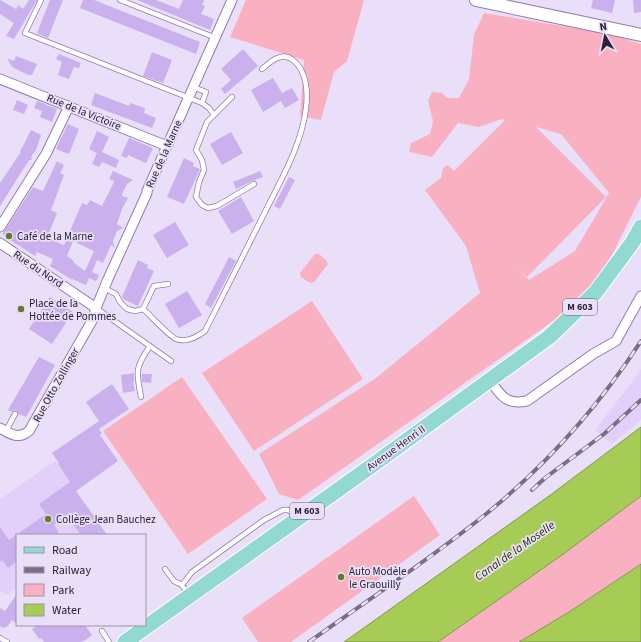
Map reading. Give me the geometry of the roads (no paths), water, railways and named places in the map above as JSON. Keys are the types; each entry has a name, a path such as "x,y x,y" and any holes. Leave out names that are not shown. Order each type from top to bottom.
{"main road":[{"name":"Avenue Henri II","path":"146,624 186,590 298,517 549,337 595,293 632,243 641,228"},
{"name":"Avenue Henri II","path":"125,642 144,626"}],"street":[{"name":"Rue de la Marne","path":"96,308 232,0"},
{"path":"476,0 641,35"},
{"name":"Rue de la Victoire","path":"0,80 167,146"},
{"path":"0,227 46,154 69,106"},
{"name":"Rue du Nord","path":"0,243 96,308"},
{"path":"490,380 508,401 517,403 527,401 593,354 616,341 641,296"},
{"name":"Rue Otto Zollinger","path":"3,430 14,436 24,435 29,431 93,318 96,308"}],"lane":[{"path":"41,0 24,33 202,103 209,108 214,115"},
{"path":"120,0 216,38"},
{"path":"143,309 176,339 187,340 198,337 205,331 290,162 299,137 306,108 306,83 294,60 287,57 278,57 262,69"},
{"path":"193,87 206,92 202,103"},
{"path":"232,97 207,122 196,150 202,160 204,170 199,182 196,197 202,205 208,208 217,206 254,184"},
{"path":"104,288 116,294 120,302 127,309 136,311 143,309 154,286 168,284"},
{"path":"96,308 171,360"},
{"path":"141,397 136,372 142,358 150,346"},
{"path":"3,430 15,414"},
{"path":"165,569 174,581 186,590"},
{"path":"102,631 109,642"},
{"path":"0,638 6,642"}],"water":[{"name":"Canal de la Moselle","path":"641,427 641,496 562,555 438,642 344,642 549,496"},
{"path":"641,564 641,642 519,642 569,612"}],"railway":[{"path":"309,642 443,548 508,495 570,434 608,389 641,341"},
{"path":"532,490 545,478 604,434 641,400"}],"place":[{"name":"Café de la Marne","path":"9,236"},
{"name":"Place de la Hottée de Pommes","path":"21,309"},
{"name":"Collège Jean Bauchez","path":"48,519"},
{"name":"Auto Modèle le Graouilly","path":"341,577"}]}
